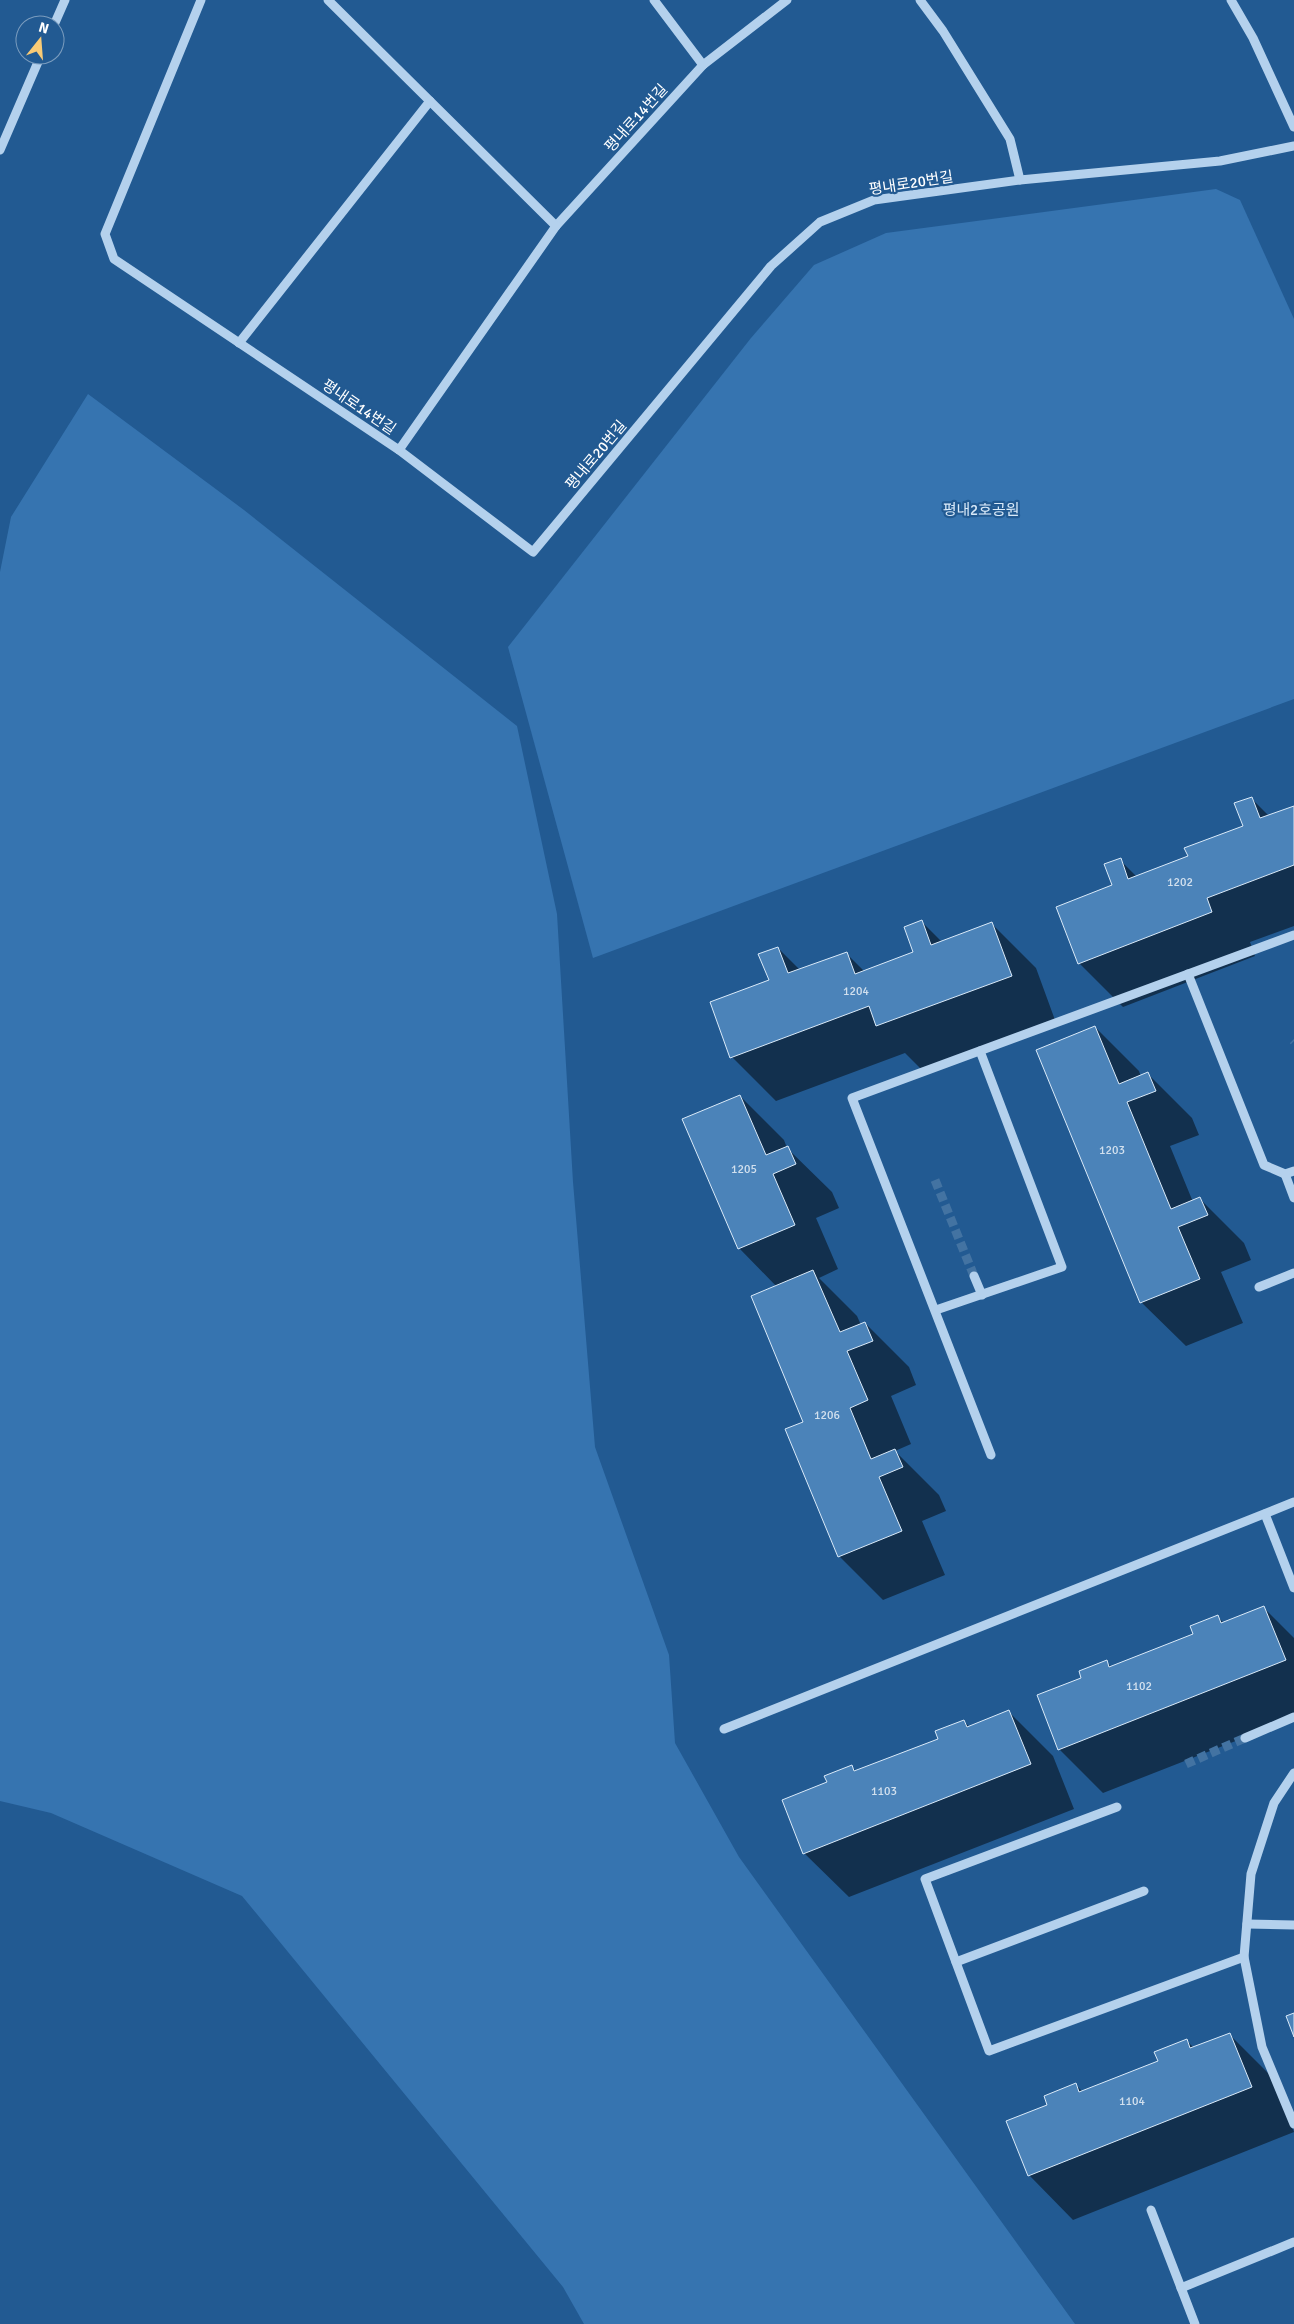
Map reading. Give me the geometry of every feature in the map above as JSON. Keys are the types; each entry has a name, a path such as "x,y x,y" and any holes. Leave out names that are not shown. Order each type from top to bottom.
{"street":[{"path":"58,15 65,0"},
{"name":"평내로14번길","path":"201,0 105,234 114,260 399,450 556,226 703,65 788,0"},
{"path":"328,0 556,226"},
{"path":"654,0 703,65"},
{"path":"920,0 942,31 1010,139 1020,180"},
{"path":"1231,0 1253,38 1294,127"},
{"path":"0,150 37,65"},
{"path":"239,343 430,101"},
{"name":"평내로20번길","path":"399,450 533,552 771,266 820,222 874,200 1020,180 1220,160 1294,146"},
{"path":"991,1455 852,1098 1294,935"},
{"path":"1188,974 1264,1165 1290,1173 1294,1198"},
{"path":"936,1310 1062,1267 980,1051"},
{"path":"1259,1287 1294,1273"},
{"path":"974,1276 982,1295"},
{"path":"724,1729 1294,1502"},
{"path":"1265,1514 1294,1588"},
{"path":"1244,1738 1294,1717"},
{"path":"1294,1773 1274,1803 1251,1874 1244,1956 1262,2047 1294,2124"},
{"path":"1117,1807 925,1879 989,2051 1244,1956"},
{"path":"956,1962 1144,1891"},
{"path":"1247,1924 1294,1925"},
{"path":"1150,2210 1194,2324"},
{"path":"1181,2288 1294,2242"}],"green space":[{"name":"평내2호공원","path":"1216,189 1240,200 1294,319 1294,699 593,958 508,647 751,338 814,265 886,233"},
{"path":"88,394 244,510 517,726 557,914 573,1182 595,1447 669,1655 675,1743 739,1857 1075,2324 584,2324 563,2287 242,1896 51,1813 0,1801 0,572 11,517"}],"building":[{"path":"1252,797 1260,818 1294,806 1294,865 1207,898 1212,912 1078,964 1056,907 1112,885 1104,864 1121,858 1128,879 1188,856 1184,848 1243,826 1234,803"},
{"path":"922,920 931,945 992,922 1012,976 876,1026 869,1006 730,1058 710,1002 769,980 758,954 778,947 788,973 847,952 855,974 913,952 904,927"},
{"path":"1095,1026 1119,1084 1148,1072 1156,1091 1127,1102 1171,1209 1200,1197 1208,1215 1178,1227 1200,1279 1140,1303 1036,1050"},
{"path":"740,1095 766,1155 788,1146 796,1164 773,1174 795,1225 738,1249 682,1119"},
{"path":"813,1270 840,1332 865,1322 873,1341 847,1351 868,1400 850,1408 871,1459 895,1449 903,1467 879,1477 902,1531 838,1557 785,1429 803,1422 751,1296"},
{"path":"1264,1606 1286,1660 1058,1750 1037,1695 1081,1678 1079,1671 1107,1660 1109,1667 1193,1634 1190,1626 1218,1615 1221,1623"},
{"path":"1009,1710 1031,1764 803,1854 782,1800 827,1782 824,1776 852,1765 854,1771 938,1739 935,1731 964,1720 967,1727"},
{"path":"1294,2013 1294,2037 1286,2016"},
{"path":"1230,2033 1252,2087 1028,2176 1006,2121 1047,2105 1044,2096 1076,2083 1079,2092 1158,2061 1154,2052 1187,2039 1190,2048"}],"tunnel":[{"path":"935,1180 974,1276"},
{"path":"1186,1764 1245,1738"}]}
